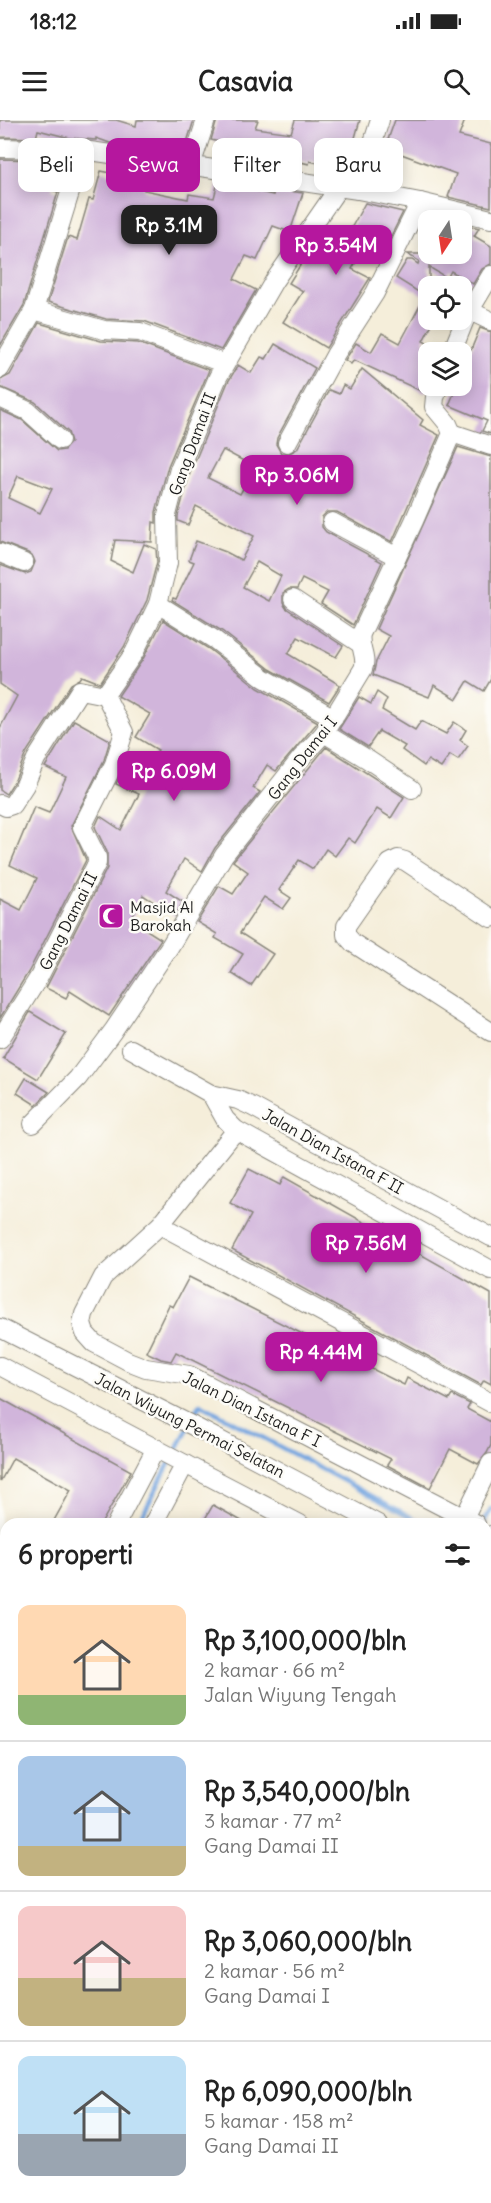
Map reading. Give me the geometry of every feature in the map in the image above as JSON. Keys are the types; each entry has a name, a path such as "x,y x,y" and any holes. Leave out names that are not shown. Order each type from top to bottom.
{"street":[{"path":"200,138 206,120"},
{"path":"374,138 380,120"},
{"path":"0,148 18,148"},
{"path":"200,167 314,183"},
{"path":"0,369 34,310 70,192"},
{"name":"Gang Damai II","path":"1,1034 39,977 97,863 97,858 82,825 114,764 124,732 105,695 134,653 158,604 168,563 167,515 179,469 225,364 274,281 336,192"},
{"path":"372,192 491,219"},
{"path":"287,443 335,355 375,293 420,202"},
{"path":"472,308 491,275"},
{"path":"34,310 104,330 140,333 225,364"},
{"path":"472,312 491,321"},
{"path":"435,396 434,407 448,424 452,433 491,446"},
{"path":"0,398 28,411 60,440"},
{"name":"Gang Damai I","path":"33,1124 78,1078 113,1031 170,946 224,855 329,725 365,664 359,643 361,634 452,433"},
{"path":"332,522 397,557"},
{"path":"0,553 24,562"},
{"path":"293,599 359,643"},
{"path":"158,604 215,640 329,725 367,759 412,789"},
{"path":"0,804 6,807 12,805 25,785 50,734 80,690 105,695"},
{"path":"491,918 405,861 398,859 390,863 346,926 346,935 354,944 491,1032"},
{"path":"131,1049 211,1094"},
{"name":"Jalan Dian Istana F II","path":"211,1094 225,1119 236,1130 491,1270"},
{"name":"Jalan Dian Istana F II","path":"211,1094 238,1100 491,1237"},
{"path":"236,1130 160,1225 491,1403"},
{"name":"Jalan Dian Istana F I","path":"160,1225 103,1277 84,1314 82,1324 94,1343 146,1368 189,1375 458,1518"},
{"name":"Jalan Wiyung Permai Selatan","path":"0,1328 175,1416 367,1518"},
{"path":"0,1366 289,1518"},
{"path":"121,1518 170,1456"},
{"path":"154,1518 170,1456"},
{"path":"481,1518 491,1463"}],"building":[{"path":"0,120 116,120 136,126 137,120 194,120 188,138 106,138 106,142 96,138 96,140 94,138 70,138 38,130 36,138 0,137"},
{"path":"217,120 258,120 255,128 291,133 295,120 360,120 355,138 314,138 314,162 310,161 309,164 302,162 302,138 212,138 211,140"},
{"path":"395,120 465,120 459,136 491,144 491,207 448,197 456,174 403,155 403,138 389,138"},
{"path":"0,159 18,159 18,192 58,192 24,305 0,346"},
{"path":"101,171 106,172 106,192 154,192 188,199 189,194 214,198 216,192 260,192 273,195 274,192 303,193 290,232 273,226 257,260 246,256 234,279 256,290 221,350 144,321 106,319 48,302 68,237 77,240 89,199 93,200"},
{"path":"365,203 403,212 386,246 370,237 352,269 370,278 326,348 283,322 303,291 289,283 316,240 338,252"},
{"path":"472,226 479,228 474,236 491,246 491,264 482,269 473,284 472,276 459,276 451,271 448,276 444,276 429,267 429,276 418,276 418,292 396,278 407,260 418,264 472,264"},
{"path":"407,254 418,254 418,260"},
{"path":"418,309 418,330 429,330 423,341 425,342 418,342 418,390 354,360 351,364 345,360 356,343 371,352 382,333 400,343"},
{"path":"39,323 101,341 138,343 209,370 168,466 156,512 156,523 153,522 152,542 115,540 111,561 133,572 144,544 156,549 157,562 147,600 124,647 100,683 82,676 71,684 26,753 15,780 6,794 0,790 0,728 17,696 0,684 0,565 25,574 31,572 35,562 28,553 0,542 0,410 22,420 57,451 64,450 71,442 68,432 35,402 0,387 0,380 10,375","holes":["18,476 52,489 40,513 8,498"]},
{"path":"480,328 491,332 491,434 482,431 487,421 449,405 453,396 472,396 472,348"},
{"path":"275,344 315,368 277,438 276,444 281,453 288,454 297,449 329,390 339,394 343,385 350,389 362,369 423,420 420,425 439,435 392,542 337,512 327,512 322,517 322,527 326,532 382,562 353,625 321,604 328,592 302,579 297,589 289,589 283,593 283,603 286,608 343,646 336,657 298,637 288,654 340,685 329,702 270,669 222,631 172,600 176,599 194,562 189,560 196,541 241,560 254,536 196,506 188,525 178,521 178,516 190,473 228,382 238,365 251,373 261,357 266,359","holes":["223,450 255,467 240,494 208,478","257,562 281,576 269,601 243,587"]},
{"path":"458,447 491,457 491,679 484,691 468,681 457,699 434,685 429,697 373,675 376,662 389,636 376,629"},
{"path":"163,620 209,649 258,688 318,722 276,771 267,765 253,788 260,792 215,848 202,871 184,859 166,891 183,902 175,916 143,895 131,920 161,939 109,1016 70,991 66,998 46,988 107,868 107,852 95,827 100,816 121,830 139,794 116,784 124,769 141,777 158,750 136,737 150,714 118,696 143,659"},
{"path":"377,692 387,699 382,710 415,730 421,721 446,734 454,722 466,730 460,740 468,746 458,760 450,755 441,768 428,760 424,766 402,750 405,746 379,731 368,747 339,729 359,697 371,704"},
{"path":"74,720 110,740 104,760 71,826 86,860 29,971 0,1018 0,899 21,910 37,878 10,865 34,807 49,813 66,777 45,767"},
{"path":"326,747 404,797 391,818 377,809 355,843 348,838 335,856 326,849 313,869 299,860 279,890 291,898 283,909 264,897 240,933 273,954 251,986 231,973 243,954 215,938 217,934 197,922 219,886 233,894 248,872 233,861"},
{"path":"30,1012 66,1034 38,1079 3,1058"},
{"path":"26,1078 49,1092 36,1105 17,1093"},
{"path":"249,1169 280,1185 284,1177 491,1294 491,1384 484,1380 481,1385 232,1250 251,1215 230,1203"},
{"path":"189,1277 404,1385 407,1378 449,1400 452,1395 470,1404 467,1409 491,1422 491,1445 487,1453 478,1464 450,1449 430,1488 387,1465 391,1459 176,1352 171,1361 146,1352 169,1305 173,1307"},
{"path":"0,1398 131,1471 104,1518 55,1518 71,1490 13,1458 0,1482"},
{"path":"213,1505 236,1518 205,1518"}],"waterway":[{"path":"192,1420 200,1404 413,1518"},
{"path":"174,1455 188,1428"},
{"path":"141,1518 170,1462"},
{"path":"486,1518 491,1509"}],"place":[{"name":"Masjid Al Barokah","path":"111,916"}]}
